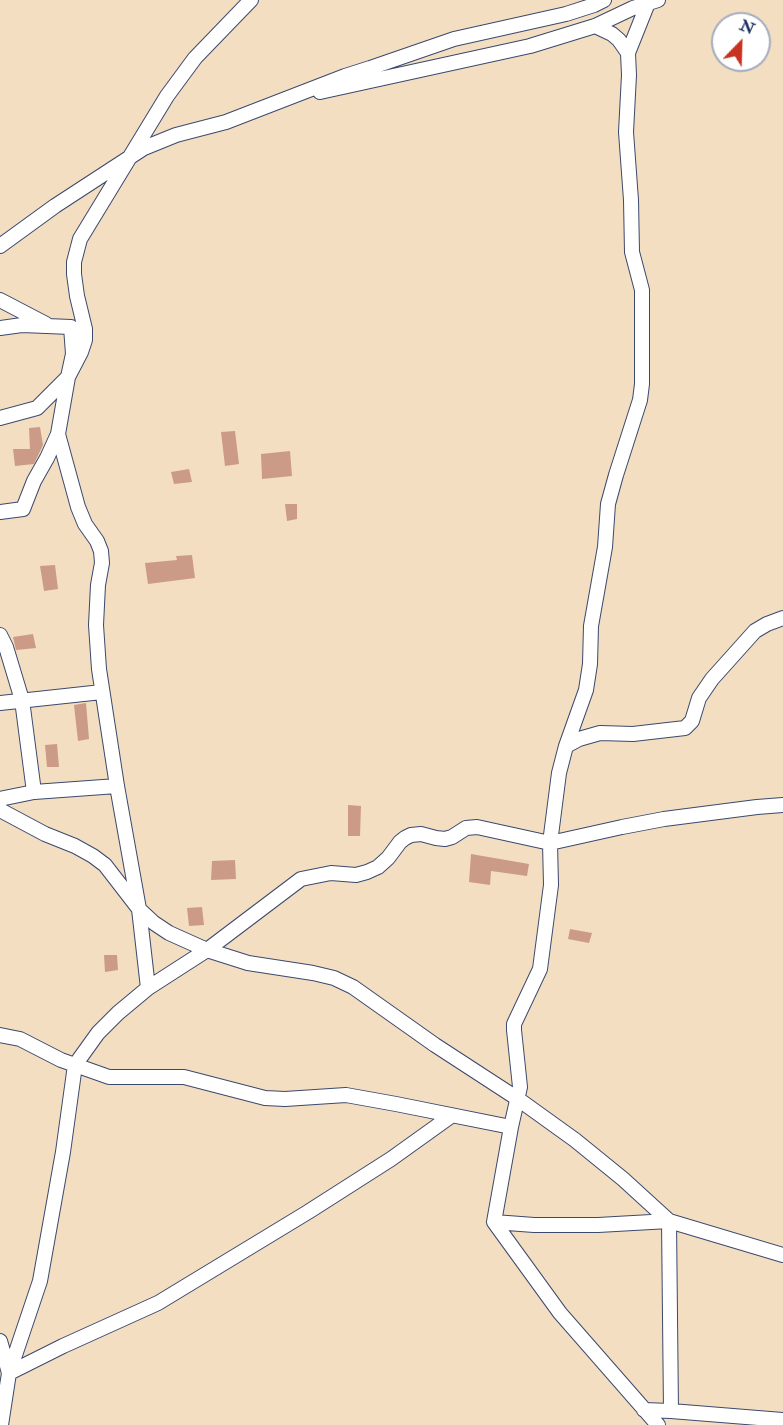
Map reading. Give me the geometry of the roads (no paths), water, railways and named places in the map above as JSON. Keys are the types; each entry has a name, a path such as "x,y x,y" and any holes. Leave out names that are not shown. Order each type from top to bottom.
{"street":[{"path":"78,334 85,329 74,262 80,239 167,96 195,58 251,0"},
{"path":"0,246 55,206 144,148 176,135 225,122 345,76 454,39 566,14 604,0"},
{"path":"286,100 530,45 595,26 633,8 653,2"},
{"path":"653,2 628,53 626,132 632,252 642,290 640,400 608,504 605,547 591,626 590,664 586,690 559,772 550,843 551,885 540,969 514,1024 520,1087 494,1222 560,1313 658,1425"},
{"path":"595,26 612,34 628,53"},
{"path":"0,300 52,326 78,334 85,340 68,377 58,434 22,509 0,512"},
{"path":"0,328 21,325 52,326"},
{"path":"0,418 37,408 68,377"},
{"path":"58,434 78,507 101,551 102,563 98,585 96,625 99,669 139,909 148,988"},
{"path":"566,746 579,738 600,733 633,734 685,728 692,721 699,698 712,679 755,631 783,618"},
{"path":"0,635 6,647 22,700 34,792"},
{"path":"0,702 102,692"},
{"path":"0,800 34,792 117,786"},
{"path":"1,1425 9,1373 40,1281 63,1152 75,1065 98,1033 148,988 207,950 301,879 331,873 368,872 378,867 411,834 446,839 466,828 477,827 550,843 664,819 783,805"},
{"path":"0,810 93,856 110,871 139,909 169,933 207,950 248,963 334,978 353,987 435,1045 518,1099 623,1179 669,1221 671,1411"},
{"path":"0,1035 20,1039 61,1060 112,1078 184,1077 257,1096 285,1100 346,1095 511,1127"},
{"path":"9,1373 158,1303 382,1165 451,1116"},
{"path":"494,1222 534,1225 598,1225 669,1221 783,1255"},
{"path":"0,1341 9,1373"},
{"path":"644,1410 783,1420"}]}
